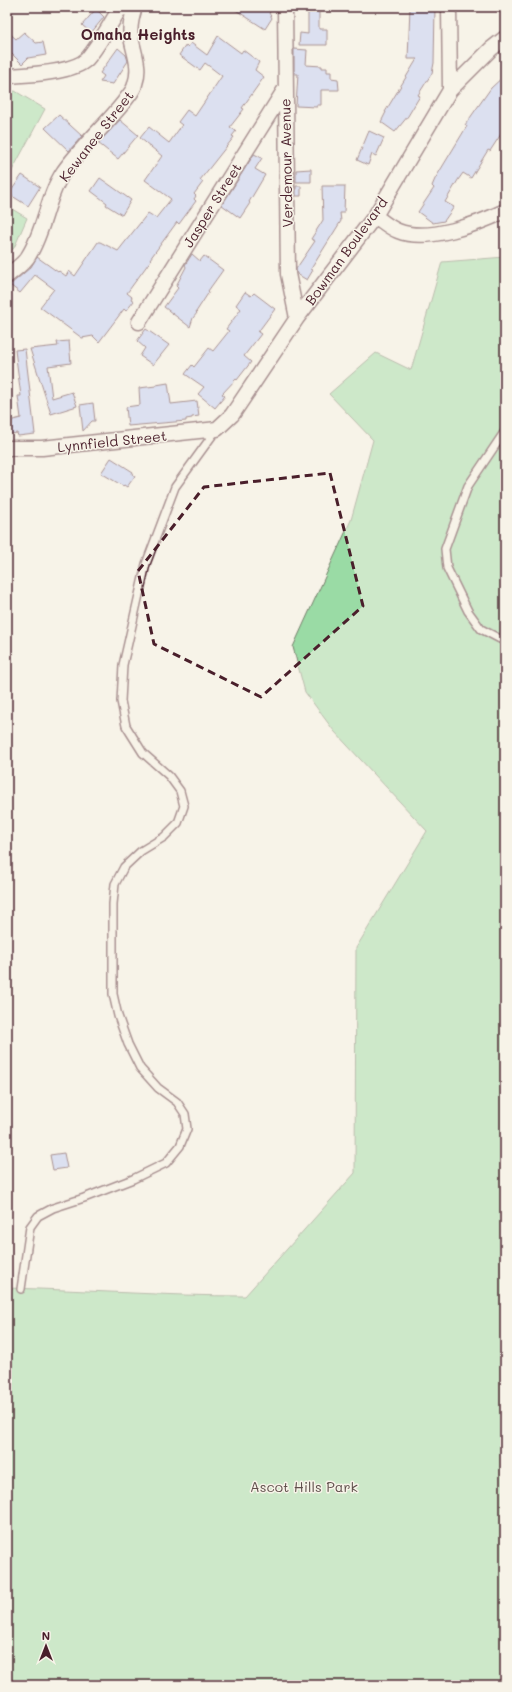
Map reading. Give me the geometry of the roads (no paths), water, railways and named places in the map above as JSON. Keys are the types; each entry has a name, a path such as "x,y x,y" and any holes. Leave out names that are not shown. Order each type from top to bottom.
{"street":[{"path":"7,76 31,75 63,70 86,60 119,10 126,7"},
{"name":"Kewanee Street","path":"7,276 29,256 43,225 53,192 64,172 111,119 135,86 138,72 137,56 131,36 132,19 135,7"},
{"name":"Verdemour Avenue","path":"286,7 285,88 288,274 296,318"},
{"path":"449,7 450,90"},
{"name":"Bowman Boulevard","path":"217,429 232,415 296,318 375,216 450,90 491,49 505,38"},
{"name":"Jasper Street","path":"139,322 285,88"},
{"path":"375,216 398,231 413,234 438,233 466,227 505,211"},
{"name":"Lynnfield Street","path":"7,448 42,448 217,429"}],"lane":[{"path":"21,1289 30,1227 38,1216 53,1208 133,1179 166,1163 180,1146 187,1129 186,1114 177,1102 158,1088 140,1068 128,1044 118,1016 113,994 113,904 115,884 124,867 141,851 164,837 178,823 184,806 180,790 169,776 143,752 126,726 121,701 124,659 146,564 176,487 217,429"},
{"path":"505,432 468,486 445,549 447,568 468,611 481,629 505,640"}],"district":[{"name":"Omaha Heights","path":"138,34"}],"park label":[{"name":"Ascot Hills Park","path":"304,1486"}]}
